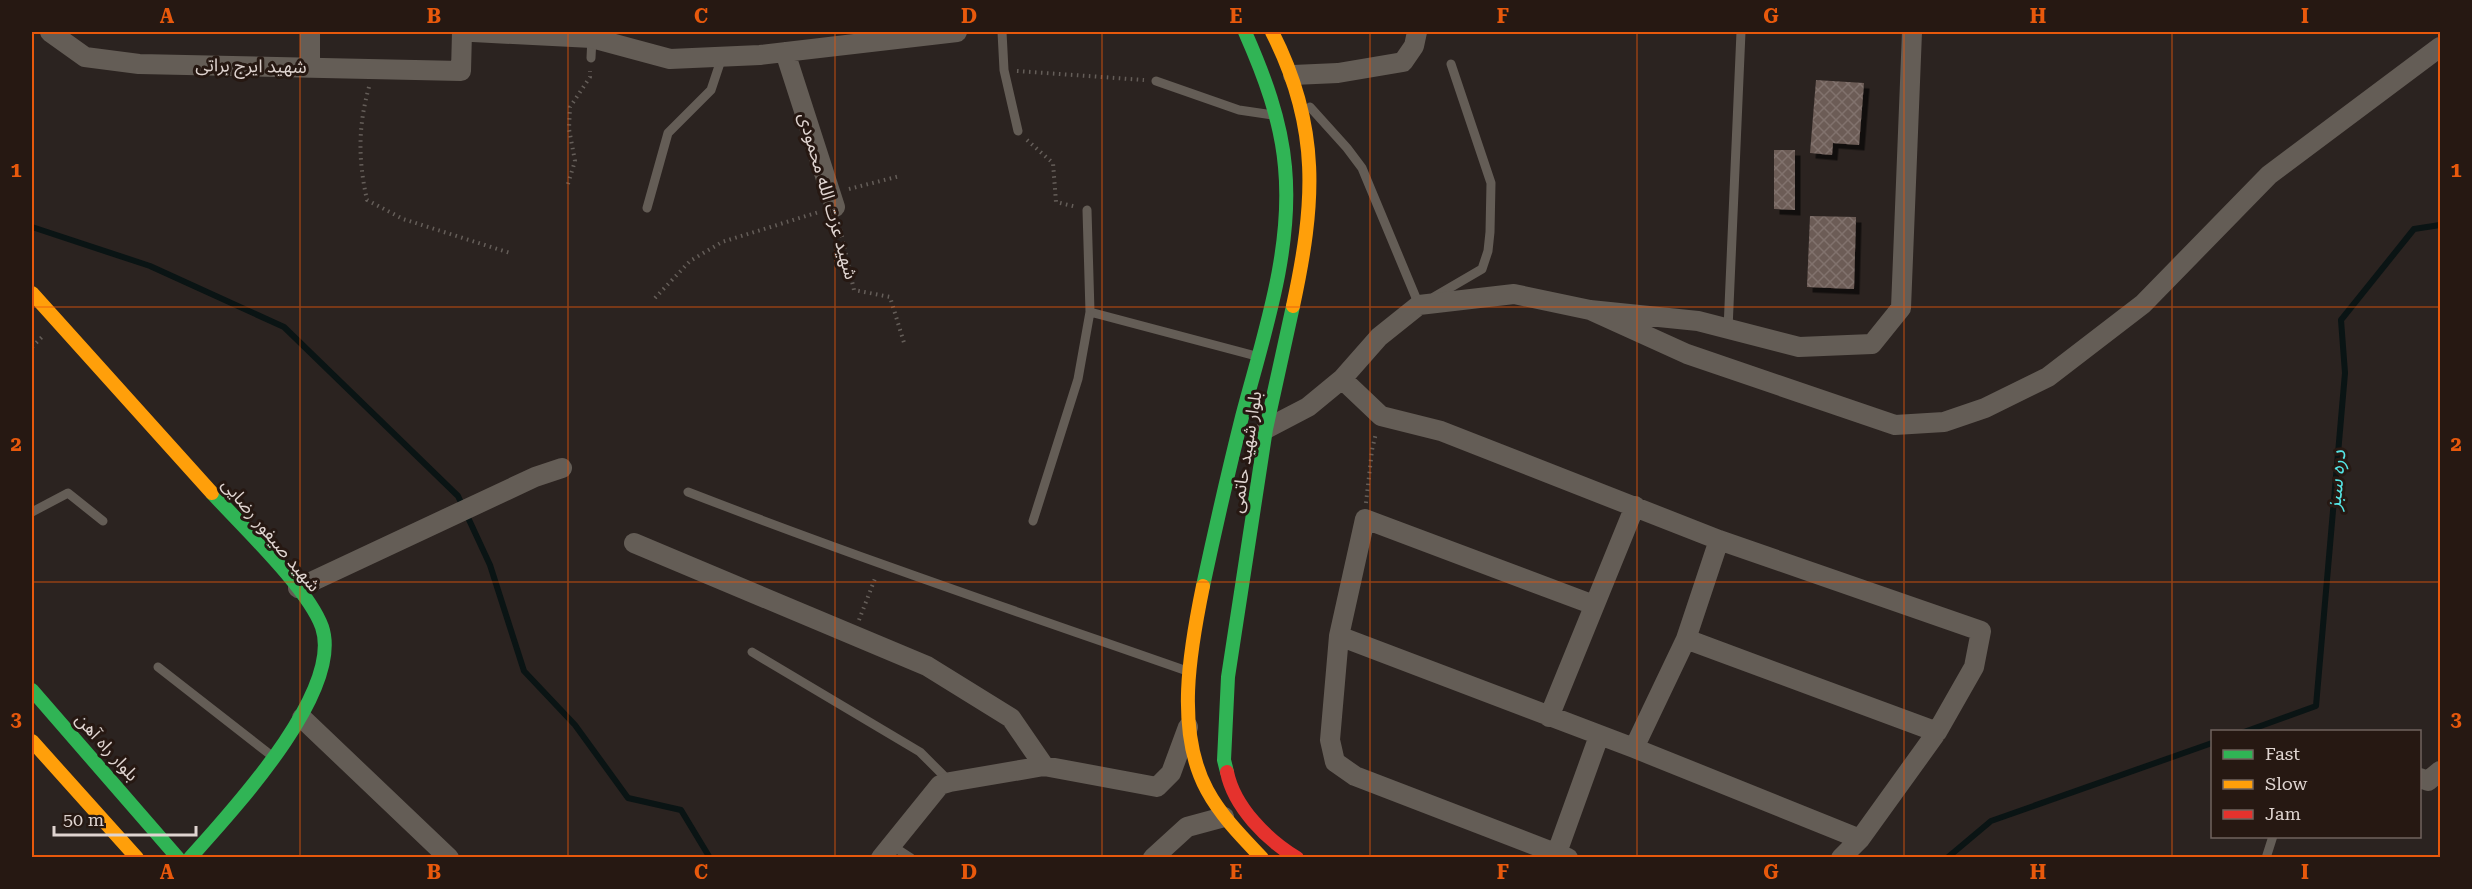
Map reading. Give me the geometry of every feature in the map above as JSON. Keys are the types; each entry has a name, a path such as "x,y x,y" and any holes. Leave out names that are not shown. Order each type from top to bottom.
{"main road":[{"name":"بلوار شهید حاتمی","path":"1245,32 1262,66 1275,115 1286,182 1281,248 1197,616 1190,718 1196,763 1209,792 1224,817 1262,858"},
{"name":"بلوار شهید حاتمی","path":"1272,32 1293,75 1308,142 1307,241 1266,429 1228,677 1224,760 1229,783 1241,806 1282,849 1297,858"},
{"name":"شهید صیفور رضایی","path":"32,293 298,588 323,630 322,664 302,718 274,757 190,858"},
{"path":"1242,421 1266,429"},
{"name":"بلوار راه آهن","path":"32,690 178,858"},
{"path":"32,741 40,764 137,858"}],"street":[{"name":"شهید ایرج براتی","path":"50,32 85,57 139,64 462,71 462,32"},
{"path":"310,32 310,67"},
{"path":"473,32 592,35 670,59 785,52 957,32"},
{"path":"1293,75 1338,73 1402,62 1414,46 1417,32"},
{"path":"1266,429 1308,406 1342,379 1379,337 1419,305 1514,294 1590,310 1698,321 1799,347 1872,344 1901,308 1912,32"},
{"path":"1590,310 1687,354 1895,425 1944,422 1985,408 2048,377 2143,304 2269,175 2440,47"},
{"name":"شهید عزت الله محمودی","path":"785,52 833,200"},
{"path":"1342,379 1381,416 1441,431 1719,540 1982,631 1974,667 1937,732 1860,839 1841,858"},
{"path":"298,588 535,477 562,468"},
{"path":"1549,717 1635,506"},
{"path":"1594,605 1365,519 1340,636 1330,740 1335,762 1355,776 1560,856 1599,736"},
{"path":"1634,748 1686,639 1719,540"},
{"path":"634,543 854,633 927,666 1011,718 1044,766"},
{"path":"1340,636 1634,748 1860,839"},
{"path":"1686,639 1937,732"},
{"path":"302,718 449,858"},
{"path":"886,851 940,785 950,782 1044,766 1157,787 1171,773 1178,759 1190,718"},
{"path":"1152,858 1186,827 1224,817"}],"lane":[{"path":"1002,32 1004,70 1018,131"},
{"path":"1728,329 1741,32"},
{"path":"591,58 592,35"},
{"path":"647,208 668,133 711,90 722,57"},
{"path":"1298,94 1362,168 1419,305 1482,269 1488,251 1491,183 1451,64"},
{"path":"1156,81 1239,110 1275,115"},
{"path":"1033,521 1078,380 1090,312 1087,210"},
{"path":"1090,312 1258,356"},
{"path":"688,492 881,564 1192,673"},
{"path":"32,512 68,493 103,521"},
{"path":"752,652 920,752 950,782"},
{"path":"158,667 274,757"},
{"path":"2266,858 2273,838"},
{"path":"886,851 911,858"}],"path":[{"path":"568,184 575,161 569,129 570,107 590,77 591,58"},
{"path":"374,69 360,121 361,172 367,200 403,219 510,253"},
{"path":"1004,70 1156,81"},
{"path":"1018,131 1053,163 1056,202 1087,210"},
{"path":"656,298 690,261 722,242 900,176"},
{"name":"شهید عزت الله محمودی","path":"833,200 854,290 890,297 905,346"},
{"path":"1365,519 1372,450 1381,416"},
{"path":"854,633 881,564"}],"building":[{"path":"1816,80 1864,83 1859,145 1833,143 1832,155 1810,153"},
{"path":"1774,150 1795,150 1795,210 1774,209"},
{"path":"1810,216 1856,217 1854,289 1807,287"}],"waterway":[{"name":"دره سبز","path":"2250,730 2316,706 2345,373 2341,320 2414,229 2440,225"},
{"path":"32,227 150,266 284,327 458,496 490,565 524,671 575,725 628,798 681,810 710,858"},
{"name":"دره سبز","path":"1947,858 1991,821 2211,743"}],"traffic: fast":[{"path":"1203,586 1237,438 1267,325 1285,230 1285,167 1280,132 1265,81 1245,32"},
{"path":"1227,772 1224,760 1228,677 1266,429 1293,306"},
{"path":"190,858 231,812 279,750 300,717 316,684 324,654 322,627 303,594 273,558 212,493"},
{"path":"32,690 178,858"}],"traffic: slow":[{"path":"1272,32 1288,67 1299,101 1306,134 1309,167 1306,234 1293,306"},
{"path":"32,293 212,493"},
{"path":"1203,586 1190,663 1188,716 1191,742 1197,767 1213,800 1232,826 1262,858"},
{"path":"32,741 137,858"}],"traffic: jam":[{"path":"1227,772 1244,810 1274,842 1297,858"}]}
